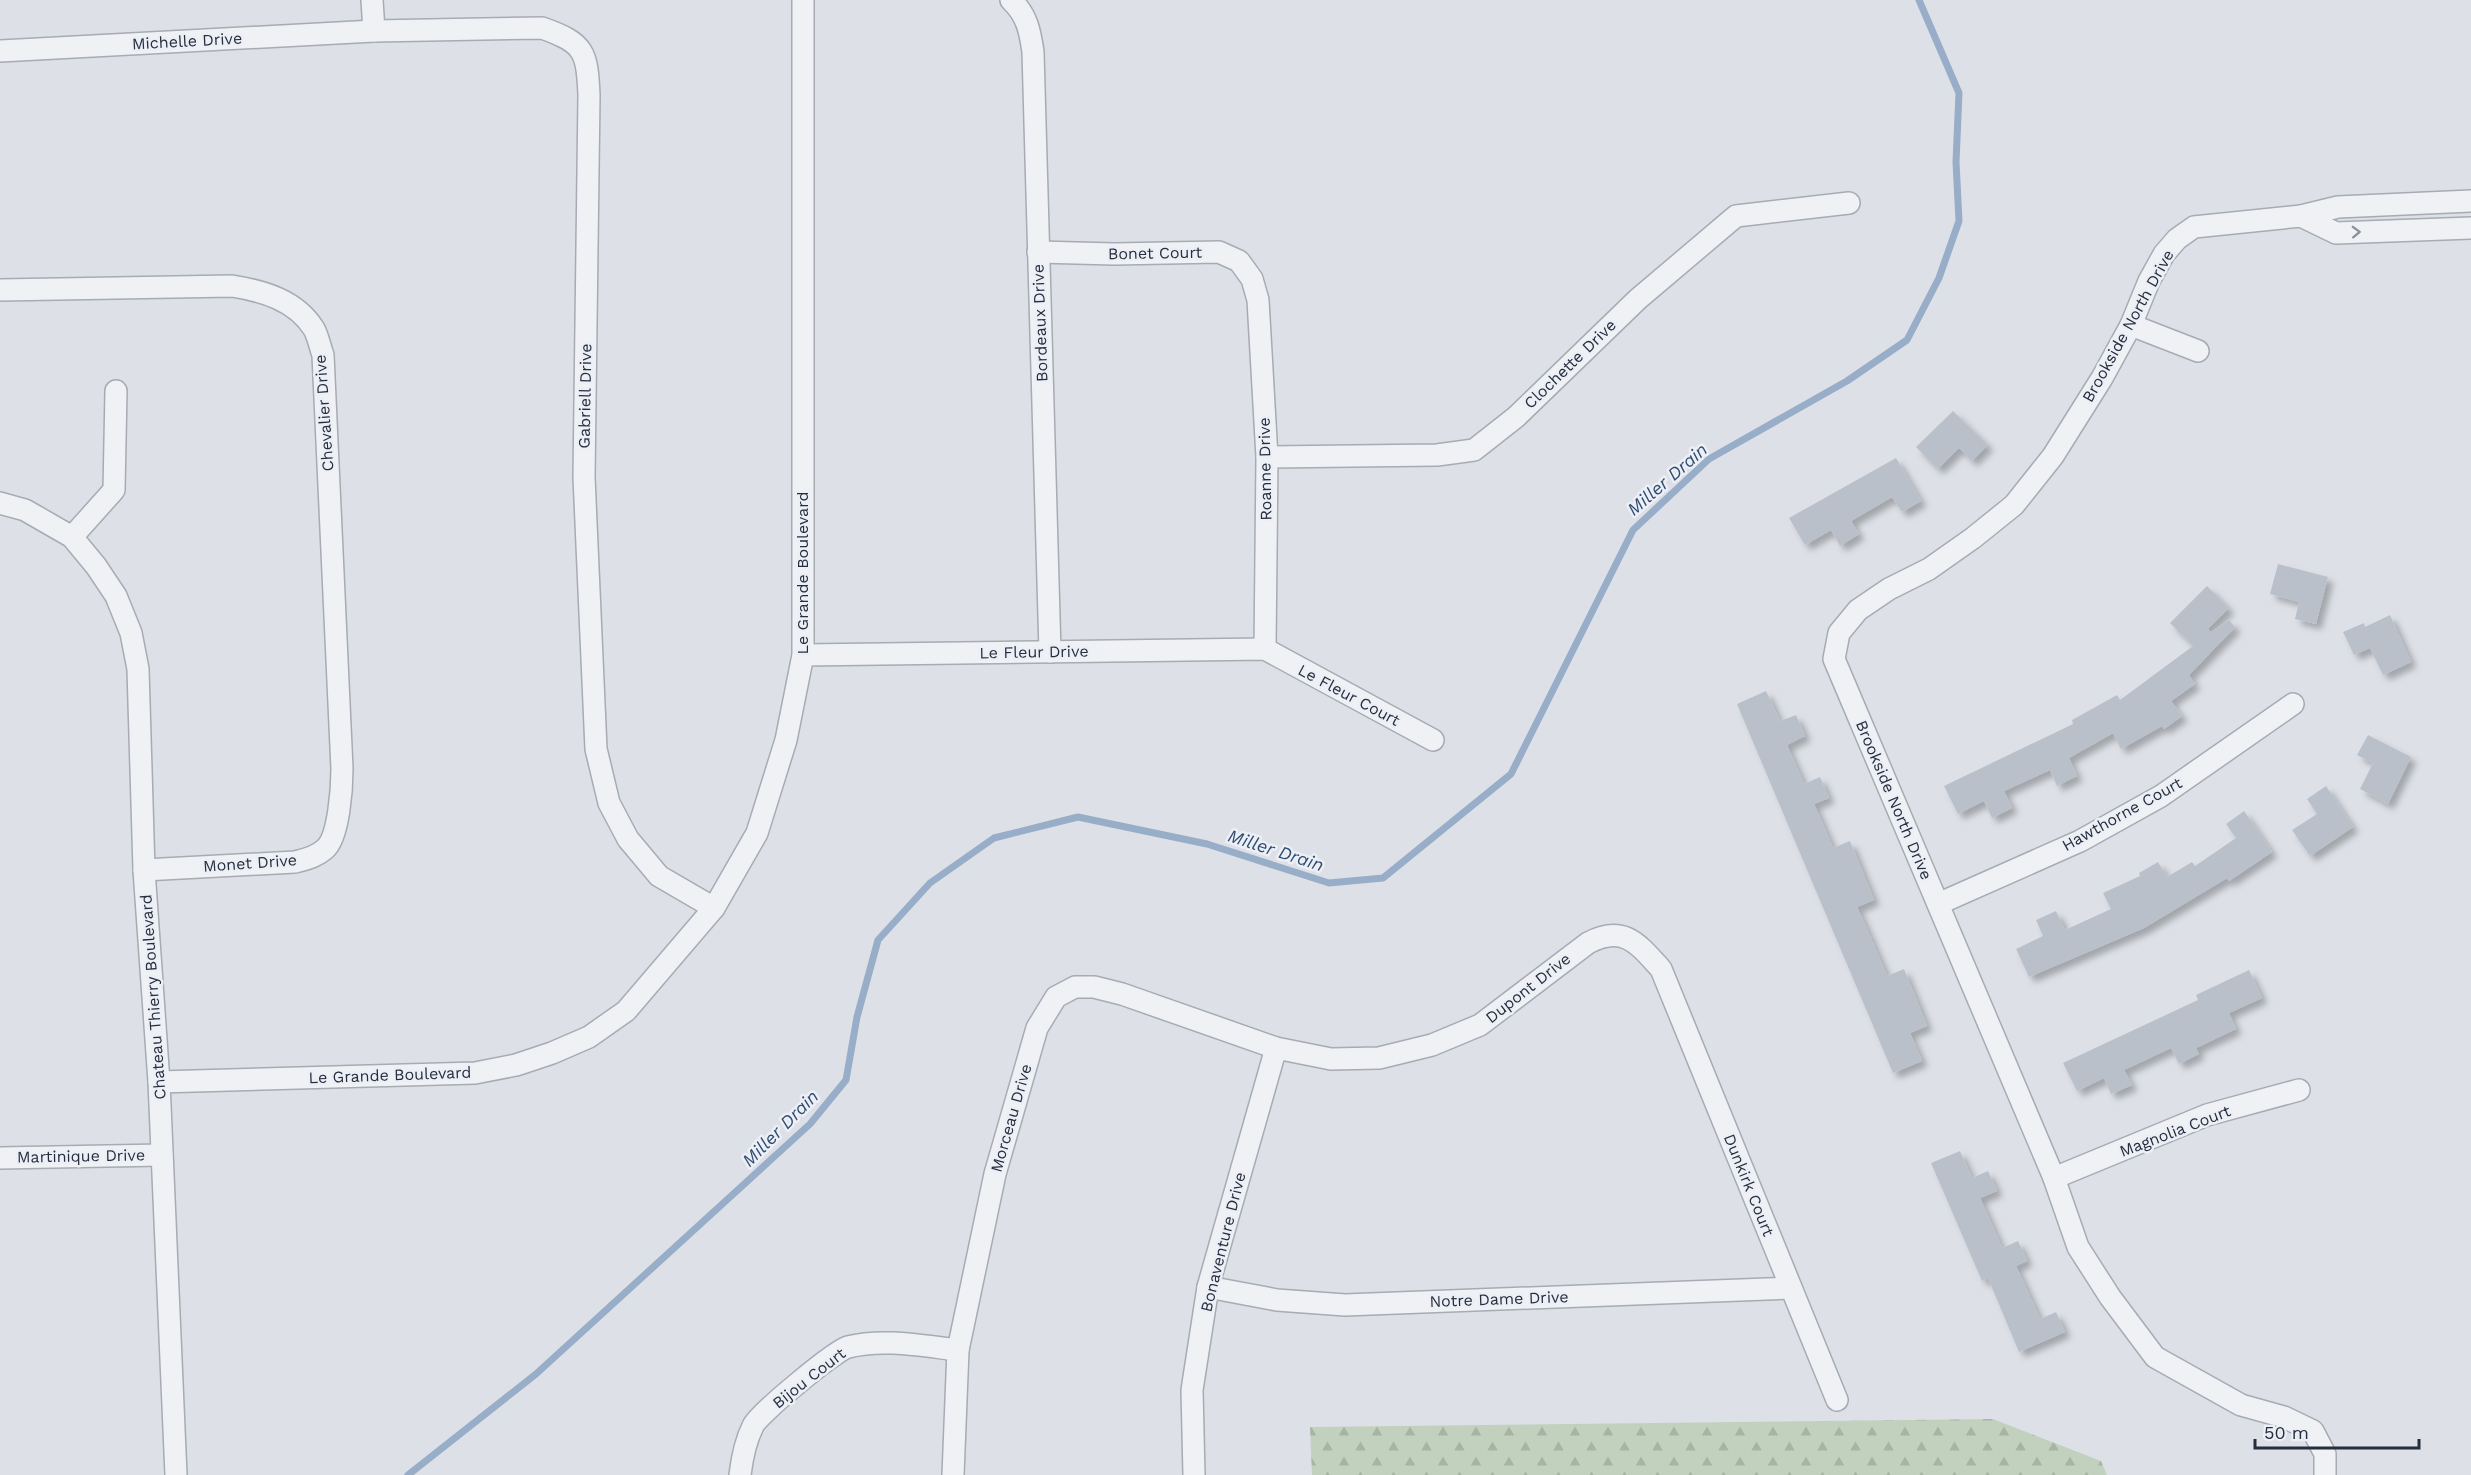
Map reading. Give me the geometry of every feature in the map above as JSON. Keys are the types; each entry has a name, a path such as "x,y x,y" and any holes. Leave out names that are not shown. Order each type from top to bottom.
{"street":[{"path":"372,0 374,32"},
{"name":"Le Grande Boulevard","path":"159,1082 475,1073 516,1065 589,1037 626,1011 714,908 757,833 786,740 803,655 803,0"},
{"name":"Bordeaux Drive","path":"1011,0 1022,10 1029,26 1033,52 1050,652"},
{"name":"Gabriell Drive","path":"374,32 542,28 564,36 581,49 587,66 589,95 584,477 596,749 609,803 628,839 658,876 714,908"},
{"name":"Michelle Drive","path":"0,51 374,32"},
{"name":"Brookside North Drive","path":"2325,1475 2325,1454 2313,1431 2284,1416 2241,1405 2155,1357 2110,1297 2079,1247 2054,1178 1834,659 1839,633 1858,610 1889,589 1929,569 2014,505 2053,456 2102,378 2131,325 2149,281 2164,254 2177,239 2194,227 2301,216 2338,207 2471,201"},
{"name":"Clochette Drive","path":"1267,457 1437,454 1474,450 1516,417 1638,299 1736,216 1849,202"},
{"path":"2301,216 2336,233 2471,228"},
{"name":"Bonet Court","path":"1038,252 1114,254 1220,252 1239,261 1252,279 1254,289"},
{"name":"Chevalier Drive","path":"0,290 232,286 258,290 279,298 305,316 315,330 323,355 342,769 342,799 335,824"},
{"name":"Roanne Drive","path":"1254,289 1257,300 1267,457 1265,649"},
{"path":"2131,325 2198,351"},
{"path":"0,503 25,510 72,537 114,490 116,391"},
{"name":"Chateau Thierry Boulevard","path":"72,537 96,566 116,596 131,633 138,669 144,870 159,1082 176,1475"},
{"name":"Le Fleur Drive","path":"803,655 1265,649"},
{"name":"Le Fleur Court","path":"1265,649 1433,740"},
{"name":"Hawthorne Court","path":"1938,904 2080,841 2161,796 2293,704"},
{"name":"Monet Drive","path":"144,870 295,862 313,857 328,847 335,824"},
{"name":"Dupont Drive","path":"1276,1048 1331,1059 1380,1058 1432,1045 1480,1025 1588,943 1603,935 1621,935 1637,943 1661,969"},
{"name":"Dunkirk Court","path":"1661,969 1837,1400"},
{"name":"Morceau Drive","path":"953,1475 958,1350 995,1174 1036,1028 1056,997 1075,987 1094,987 1122,994 1276,1048"},
{"name":"Bonaventure Drive","path":"1194,1475 1192,1390 1208,1287 1276,1048"},
{"name":"Magnolia Court","path":"2054,1178 2207,1115 2299,1090"},
{"name":"Martinique Drive","path":"0,1158 162,1155"},
{"name":"Notre Dame Drive","path":"1208,1287 1276,1300 1345,1305 1791,1288"},
{"name":"Bijou Court","path":"740,1475 743,1451 754,1423 845,1347 871,1343 958,1350"}],"green space":[{"path":"1993,1419 2101,1461 2107,1475 1312,1475 1310,1427"}],"building":[{"path":"1953,411 1988,445 1972,461 1959,448 1938,469 1916,447"},
{"path":"1896,458 1921,501 1902,512 1892,497 1851,521 1859,534 1840,546 1831,530 1805,545 1789,518"},
{"path":"2278,564 2328,577 2316,624 2295,619 2299,602 2270,594"},
{"path":"2207,586 2229,608 2208,629 2211,632 2229,620 2235,627 2189,675 2195,684 2171,701 2182,716 2164,729 2162,726 2121,749 2113,733 2069,758 2077,776 2057,786 2050,770 2004,791 2012,808 1992,818 1984,801 1958,814 1944,786 2073,724 2072,720 2117,695 2120,700 2193,646 2170,623"},
{"path":"2390,615 2411,662 2383,675 2370,648 2354,655 2343,632 2364,623 2365,627"},
{"path":"1766,691 1780,721 1796,715 1805,736 1787,745 1804,784 1820,777 1829,798 1814,804 1833,848 1850,841 1874,900 1857,907 1887,976 1904,969 1927,1026 1910,1033 1922,1061 1893,1073 1737,704"},
{"path":"2368,735 2411,757 2388,804 2360,789 2373,763 2357,755"},
{"path":"2326,786 2353,827 2310,856 2292,830 2317,814 2307,799"},
{"path":"2244,811 2272,852 2229,881 2227,878 2144,928 2029,977 2016,949 2043,936 2036,920 2056,911 2065,930 2111,909 2103,893 2140,876 2139,873 2158,862 2167,877 2192,862 2195,866 2236,838 2226,824"},
{"path":"2249,970 2262,998 2229,1013 2236,1029 2196,1048 2199,1054 2179,1064 2171,1048 2124,1070 2132,1085 2111,1094 2104,1078 2077,1091 2063,1063 2198,1000 2196,995"},
{"path":"1960,1151 1972,1178 1988,1171 1997,1191 1980,1198 2002,1248 2018,1241 2027,1261 2016,1266 2040,1319 2056,1312 2065,1332 2019,1352 1988,1278 1982,1281 1931,1163"}],"waterway":[{"name":"Miller Drain","path":"408,1475 536,1374 810,1124 846,1080 857,1017 878,940 930,883 994,838 1078,817 1207,844 1329,883 1383,878 1511,774 1633,530 1709,459 1847,381 1907,340 1939,278 1959,221 1956,162 1959,93 1919,0"}]}
